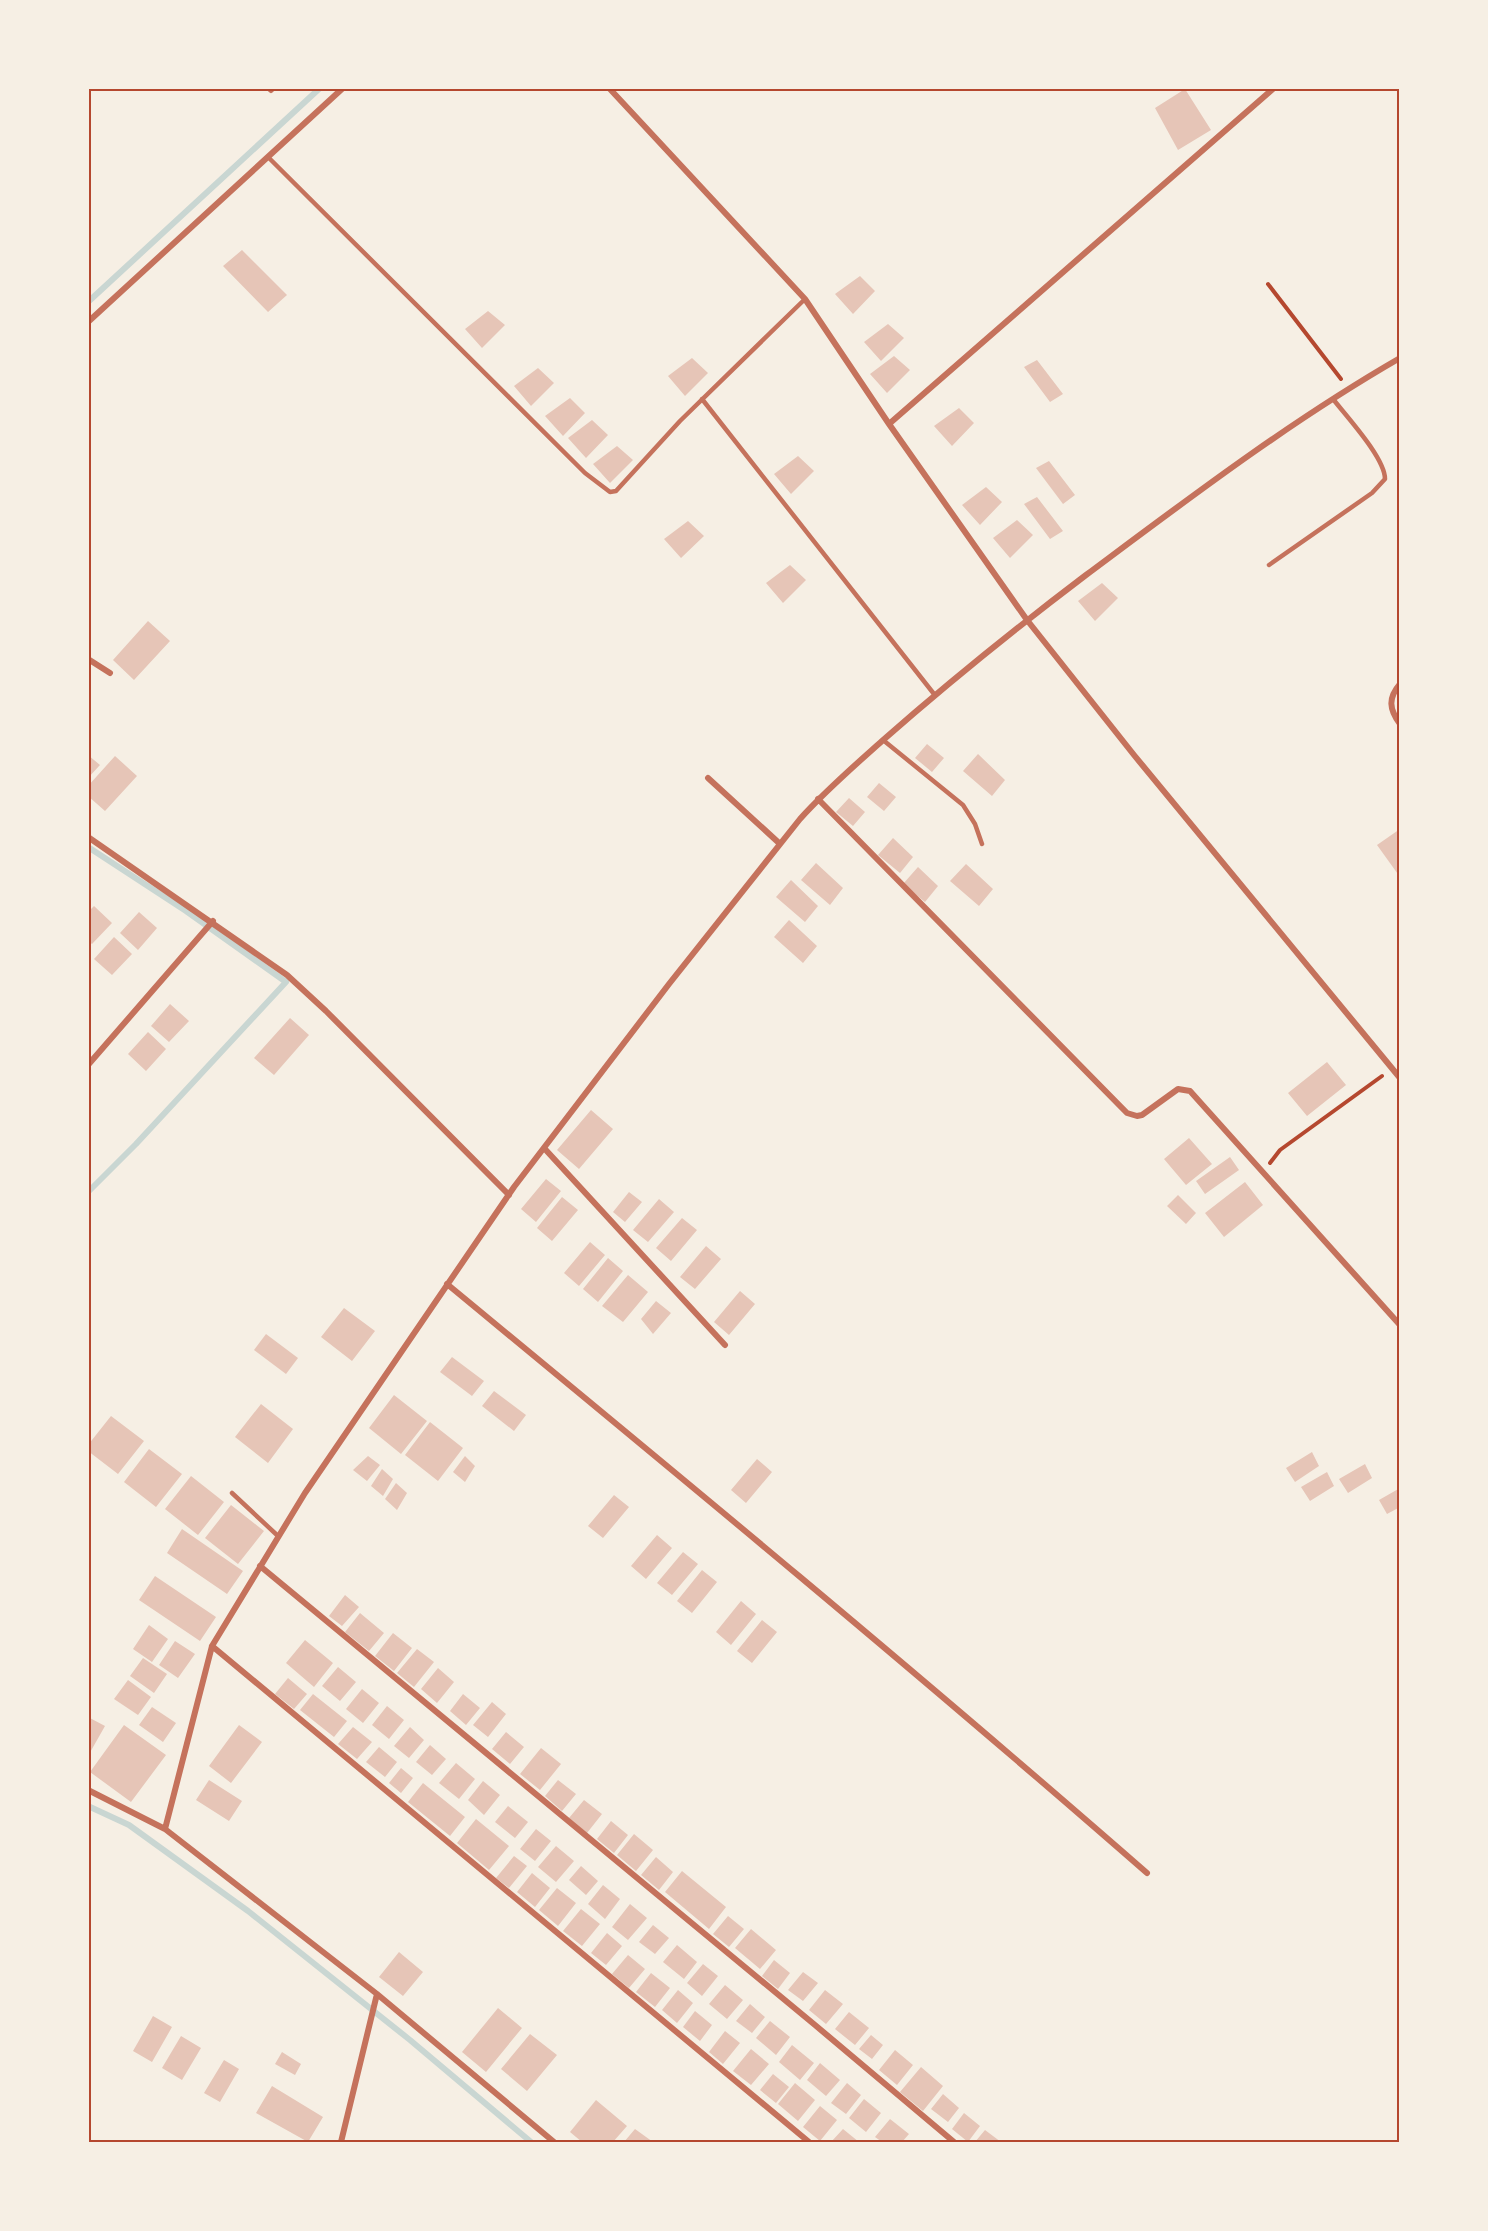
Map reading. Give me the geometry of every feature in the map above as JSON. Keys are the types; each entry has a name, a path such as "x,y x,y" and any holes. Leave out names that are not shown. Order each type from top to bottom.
{"street":[{"path":"88,322 343,88"},
{"path":"609,88 805,299 889,424 1027,620 1134,755 1400,1078"},
{"path":"889,424 1274,88"},
{"path":"165,1829 212,1646 278,1536 509,1195 779,843 818,799 934,694 1027,620 1263,444 1400,358"},
{"path":"88,659 110,674"},
{"path":"1400,684 1390,701 1392,712 1400,724"},
{"path":"708,778 779,843"},
{"path":"818,799 1121,1108 1137,1116 1147,1112 1178,1089 1186,1089 1194,1096 1400,1325"},
{"path":"88,837 213,921 286,975 318,1004 509,1195"},
{"path":"88,1065 213,921"},
{"path":"544,1148 725,1345"},
{"path":"447,1284 833,1602 1147,1873"},
{"path":"260,1566 954,2142"},
{"path":"212,1646 809,2142"},
{"path":"88,1790 165,1829 377,1994 555,2142"},
{"path":"341,2142 377,1994"}],"lane":[{"path":"268,158 577,466 606,491 616,491 702,399 805,299"},
{"path":"702,399 934,694"},
{"path":"1269,565 1372,493 1386,479 1378,457 1333,399"},
{"path":"883,740 963,805 975,824 982,844"},
{"path":"232,1493 278,1536"}],"path":[{"path":"1268,284 1348,389"},
{"path":"1260,1171 1280,1150 1392,1069"}],"building":[{"path":"1185,89 1211,130 1178,150 1155,108"},
{"path":"242,250 287,295 268,312 223,266"},
{"path":"860,276 875,291 853,314 835,294"},
{"path":"488,311 505,325 482,348 465,329"},
{"path":"888,324 904,338 881,361 864,342"},
{"path":"894,356 910,370 887,393 870,374"},
{"path":"692,358 708,373 685,396 668,376"},
{"path":"1037,360 1063,394 1050,402 1024,367"},
{"path":"538,368 554,383 531,406 514,386"},
{"path":"570,398 585,413 563,436 545,416"},
{"path":"959,408 974,423 952,446 934,426"},
{"path":"592,420 608,435 586,458 568,438"},
{"path":"617,446 633,460 610,483 593,464"},
{"path":"798,456 814,471 791,494 774,474"},
{"path":"1049,461 1075,495 1063,504 1036,468"},
{"path":"986,487 1002,502 980,525 962,505"},
{"path":"1037,497 1063,531 1050,539 1024,504"},
{"path":"1017,520 1033,535 1010,558 993,538"},
{"path":"688,521 704,536 681,558 664,539"},
{"path":"790,565 806,580 783,603 766,583"},
{"path":"1102,583 1118,598 1095,621 1078,601"},
{"path":"148,621 170,641 134,680 113,660"},
{"path":"927,744 944,758 932,772 915,758"},
{"path":"978,754 1005,780 992,796 963,771"},
{"path":"88,755 100,765 88,778"},
{"path":"115,756 137,776 105,811 88,796 88,786"},
{"path":"879,783 896,797 884,811 867,797"},
{"path":"849,798 865,812 853,826 836,812"},
{"path":"1400,829 1400,877 1377,845"},
{"path":"893,838 913,857 900,873 878,855"},
{"path":"816,863 843,888 830,905 801,880"},
{"path":"966,864 993,889 979,906 950,881"},
{"path":"918,867 938,886 925,902 903,884"},
{"path":"791,880 818,906 805,922 776,897"},
{"path":"94,906 112,923 92,944 88,941 88,912"},
{"path":"139,912 157,928 138,950 120,933"},
{"path":"789,920 817,946 803,963 774,937"},
{"path":"114,937 132,954 112,975 94,959"},
{"path":"170,1004 189,1021 169,1042 151,1026"},
{"path":"290,1018 309,1035 274,1075 254,1058"},
{"path":"148,1032 166,1049 146,1071 128,1054"},
{"path":"1327,1062 1346,1085 1307,1116 1288,1093"},
{"path":"591,1110 613,1129 579,1169 557,1150"},
{"path":"1189,1138 1212,1164 1186,1185 1164,1159"},
{"path":"1230,1157 1239,1170 1205,1194 1196,1181"},
{"path":"546,1179 561,1191 536,1222 521,1209"},
{"path":"1245,1182 1263,1205 1224,1237 1205,1213"},
{"path":"629,1192 642,1202 625,1222 613,1212"},
{"path":"1178,1195 1196,1213 1186,1224 1167,1206"},
{"path":"562,1197 578,1210 552,1241 537,1228"},
{"path":"659,1199 674,1212 648,1242 633,1230"},
{"path":"682,1218 697,1230 671,1261 656,1248"},
{"path":"590,1242 605,1255 579,1286 564,1273"},
{"path":"706,1246 721,1259 695,1289 680,1277"},
{"path":"608,1258 623,1271 598,1302 583,1289"},
{"path":"628,1275 648,1292 623,1322 602,1306"},
{"path":"740,1291 755,1304 729,1335 714,1322"},
{"path":"656,1301 671,1313 653,1334 641,1319"},
{"path":"344,1308 375,1331 352,1361 321,1337"},
{"path":"266,1334 298,1358 286,1374 254,1350"},
{"path":"452,1357 484,1381 472,1396 440,1372"},
{"path":"494,1391 526,1415 514,1431 482,1406"},
{"path":"394,1395 427,1421 401,1454 369,1428"},
{"path":"261,1404 293,1429 268,1463 235,1437"},
{"path":"111,1416 144,1441 118,1474 88,1451 88,1445"},
{"path":"430,1422 463,1448 438,1481 405,1455"},
{"path":"149,1449 182,1474 156,1507 124,1482"},
{"path":"1312,1452 1319,1466 1295,1482 1286,1468"},
{"path":"368,1456 380,1465 367,1481 353,1470"},
{"path":"465,1456 475,1466 465,1482 453,1472"},
{"path":"757,1459 772,1472 746,1503 731,1490"},
{"path":"1365,1464 1372,1478 1348,1493 1339,1479"},
{"path":"382,1469 393,1479 383,1496 371,1486"},
{"path":"1327,1472 1334,1486 1310,1501 1301,1487"},
{"path":"191,1476 224,1502 198,1535 165,1509"},
{"path":"396,1483 407,1493 397,1510 385,1499"},
{"path":"1400,1488 1400,1507 1387,1514 1379,1500"},
{"path":"614,1495 629,1507 603,1538 588,1526"},
{"path":"231,1505 264,1531 238,1564 205,1538"},
{"path":"182,1529 243,1571 227,1594 167,1553"},
{"path":"657,1535 672,1548 646,1579 631,1566"},
{"path":"683,1552 698,1564 672,1595 657,1583"},
{"path":"702,1570 717,1582 692,1613 677,1601"},
{"path":"155,1576 216,1617 200,1641 139,1600"},
{"path":"345,1595 359,1607 342,1626 329,1616"},
{"path":"741,1601 756,1614 731,1645 716,1632"},
{"path":"360,1613 384,1633 369,1651 345,1632"},
{"path":"762,1620 777,1632 752,1663 737,1651"},
{"path":"149,1625 168,1639 152,1662 133,1649"},
{"path":"393,1633 412,1648 394,1671 375,1656"},
{"path":"305,1640 333,1663 314,1687 286,1663"},
{"path":"175,1641 195,1654 178,1678 159,1665"},
{"path":"417,1649 434,1662 414,1687 397,1673"},
{"path":"143,1658 167,1674 154,1693 130,1676"},
{"path":"338,1667 356,1682 340,1701 322,1686"},
{"path":"438,1668 454,1682 437,1703 421,1689"},
{"path":"288,1678 307,1694 294,1709 275,1694"},
{"path":"128,1680 151,1697 138,1715 114,1699"},
{"path":"362,1689 379,1703 363,1723 346,1709"},
{"path":"313,1694 347,1721 334,1737 300,1710"},
{"path":"463,1694 480,1708 466,1725 450,1711"},
{"path":"492,1702 506,1714 488,1737 473,1725"},
{"path":"387,1706 404,1720 389,1739 372,1725"},
{"path":"152,1707 176,1723 163,1742 139,1725"},
{"path":"88,1717 105,1726 88,1756"},
{"path":"124,1725 166,1755 131,1802 90,1772"},
{"path":"239,1725 262,1742 231,1783 209,1766"},
{"path":"353,1727 372,1742 357,1759 338,1744"},
{"path":"410,1727 424,1740 409,1758 394,1746"},
{"path":"506,1732 524,1747 510,1764 492,1749"},
{"path":"430,1745 446,1759 432,1775 416,1762"},
{"path":"379,1747 397,1762 385,1777 366,1762"},
{"path":"541,1748 561,1764 540,1790 520,1774"},
{"path":"456,1763 475,1779 459,1799 439,1783"},
{"path":"401,1768 413,1778 401,1793 389,1783"},
{"path":"209,1780 242,1801 229,1821 196,1800"},
{"path":"558,1780 576,1794 562,1811 545,1796"},
{"path":"483,1781 500,1795 484,1815 468,1800"},
{"path":"423,1783 465,1817 450,1836 408,1802"},
{"path":"584,1800 602,1814 587,1833 569,1818"},
{"path":"508,1806 528,1822 515,1838 495,1822"},
{"path":"476,1819 509,1846 489,1870 457,1843"},
{"path":"611,1821 628,1835 614,1853 597,1839"},
{"path":"536,1829 551,1841 535,1861 520,1849"},
{"path":"634,1834 653,1850 636,1871 617,1855"},
{"path":"556,1846 574,1861 556,1882 538,1867"},
{"path":"514,1856 527,1866 509,1888 496,1878"},
{"path":"656,1857 673,1872 659,1890 641,1875"},
{"path":"581,1866 598,1881 586,1895 569,1880"},
{"path":"682,1871 726,1907 709,1929 665,1892"},
{"path":"532,1873 550,1888 535,1907 517,1892"},
{"path":"603,1885 620,1899 605,1919 588,1904"},
{"path":"557,1888 576,1903 558,1926 539,1910"},
{"path":"630,1904 647,1918 628,1940 612,1927"},
{"path":"581,1909 600,1924 582,1946 563,1931"},
{"path":"728,1916 744,1929 729,1947 713,1934"},
{"path":"653,1925 669,1938 655,1954 639,1942"},
{"path":"751,1929 776,1950 760,1969 735,1948"},
{"path":"607,1933 622,1946 606,1965 591,1953"},
{"path":"677,1945 697,1962 684,1979 663,1962"},
{"path":"399,1952 423,1972 403,1996 379,1977"},
{"path":"628,1955 645,1969 629,1988 612,1974"},
{"path":"774,1960 790,1973 778,1989 762,1976"},
{"path":"703,1964 718,1976 702,1996 687,1983"},
{"path":"803,1972 818,1983 803,2001 788,1990"},
{"path":"651,1973 670,1988 655,2007 636,1992"},
{"path":"725,1985 743,2000 727,2019 709,2004"},
{"path":"678,1990 693,2003 677,2023 662,2010"},
{"path":"825,1990 843,2004 826,2024 809,2010"},
{"path":"750,2004 765,2017 752,2033 736,2021"},
{"path":"498,2008 522,2028 486,2072 462,2052"},
{"path":"695,2011 712,2025 700,2041 683,2027"},
{"path":"849,2012 869,2028 855,2045 835,2029"},
{"path":"153,2016 172,2027 152,2062 133,2051"},
{"path":"770,2021 790,2037 776,2055 756,2038"},
{"path":"725,2031 740,2043 723,2064 709,2052"},
{"path":"530,2034 557,2055 527,2091 501,2069"},
{"path":"871,2035 883,2045 872,2059 859,2049"},
{"path":"181,2036 201,2048 182,2080 162,2068"},
{"path":"792,2045 814,2063 800,2080 779,2062"},
{"path":"751,2049 769,2064 751,2085 733,2071"},
{"path":"895,2050 913,2065 897,2085 879,2070"},
{"path":"282,2052 301,2064 295,2075 275,2064"},
{"path":"224,2060 239,2069 220,2102 204,2093"},
{"path":"820,2063 840,2080 826,2096 807,2080"},
{"path":"921,2067 943,2086 923,2111 900,2092"},
{"path":"773,2074 789,2087 776,2103 760,2090"},
{"path":"795,2083 815,2100 798,2121 778,2104"},
{"path":"847,2083 861,2095 846,2114 831,2103"},
{"path":"272,2086 323,2117 308,2142 256,2113"},
{"path":"943,2094 959,2108 948,2122 931,2109"},
{"path":"864,2099 881,2113 866,2132 849,2118"},
{"path":"596,2100 627,2126 613,2142 582,2142 570,2132"},
{"path":"820,2106 837,2120 820,2141 803,2127"},
{"path":"964,2113 980,2126 968,2142 952,2129"},
{"path":"890,2119 909,2134 902,2142 882,2142 875,2137"},
{"path":"635,2129 653,2142 624,2142"},
{"path":"843,2129 859,2142 831,2142"},
{"path":"985,2130 1001,2142 975,2142"}],"waterway":[{"path":"88,302 320,88"},
{"path":"88,847 186,911 286,982 136,1144 88,1192"},
{"path":"88,1806 129,1825 248,1911 410,2040 531,2142"}]}
